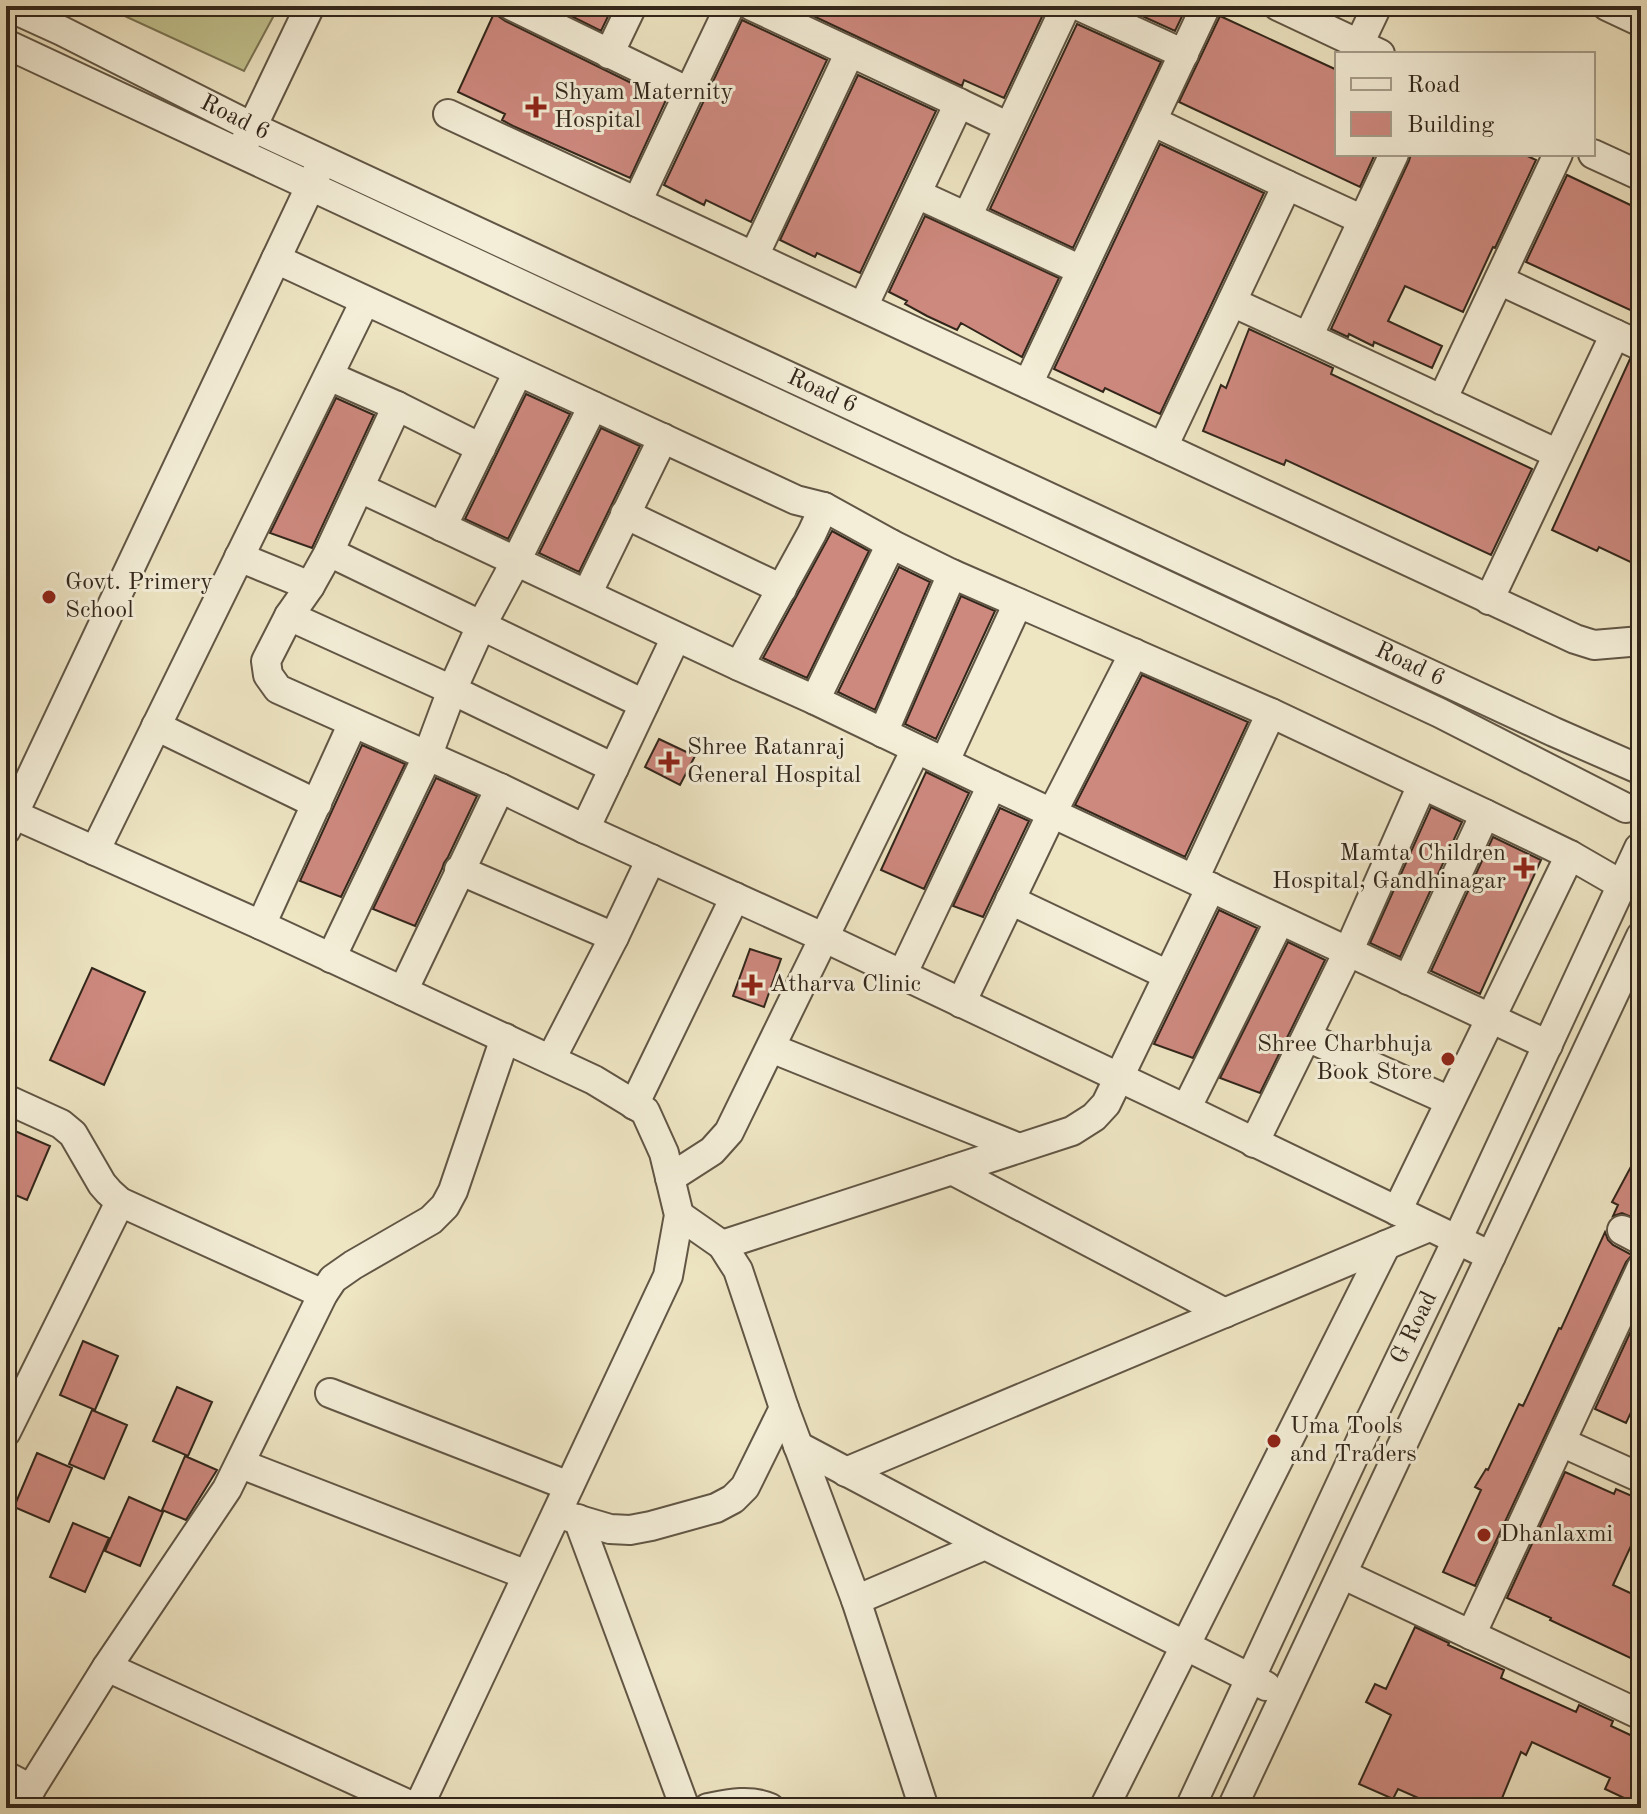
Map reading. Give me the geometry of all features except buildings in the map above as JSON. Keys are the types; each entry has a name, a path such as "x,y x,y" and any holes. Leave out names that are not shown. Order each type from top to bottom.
{"street":[{"name":"Road 6","path":"7,6 252,127 1641,770"},
{"path":"240,154 310,6"},
{"path":"512,6 689,92"},
{"path":"609,54 632,6"},
{"path":"637,202 730,6"},
{"path":"752,6 1009,127"},
{"path":"967,217 1066,6"},
{"path":"1079,6 1184,54"},
{"path":"1028,384 1206,6"},
{"path":"1278,6 1369,49 1377,6"},
{"path":"1607,6 1641,22"},
{"name":"Road 6","path":"6,44 1440,713 1626,808"},
{"path":"754,256 850,52"},
{"path":"863,307 959,103"},
{"path":"448,114 1575,639 1594,645 1641,641"},
{"path":"1152,121 1363,220"},
{"path":"1595,155 1641,176"},
{"path":"1308,337 1393,156"},
{"path":"1442,400 1557,156"},
{"path":"323,158 8,819 95,851 261,925 551,1059 594,1080 645,1111 664,1153 679,1215 668,1276 569,1486 567,1516 685,1808"},
{"path":"1163,447 1287,185"},
{"path":"917,194 1081,270"},
{"path":"276,259 796,500 824,507 952,574 1271,713 1570,855 1622,885"},
{"path":"1499,280 1641,346"},
{"path":"95,851 365,301"},
{"path":"1232,302 1558,454"},
{"path":"1489,600 1615,334"},
{"path":"442,527 518,372"},
{"path":"329,376 481,448"},
{"path":"397,406 329,552 289,616 266,661 268,675 278,689 825,938 1491,1256"},
{"path":"331,958 427,757 452,690 481,626 593,406"},
{"path":"587,594 663,438"},
{"path":"360,488 1548,1045"},
{"path":"739,666 824,507"},
{"path":"625,514 782,589"},
{"path":"815,700 891,544"},
{"path":"329,552 644,704"},
{"path":"239,557 310,586"},
{"path":"883,733 952,574"},
{"path":"945,761 1018,603"},
{"path":"289,616 614,768"},
{"path":"585,829 676,637"},
{"path":"961,1003 1052,813 1134,653"},
{"path":"722,1245 1072,1131 1094,1117 1106,1104 1168,975 1271,713"},
{"path":"261,925 353,723"},
{"path":"156,726 317,804"},
{"path":"670,1178 712,1151 729,1132 916,749"},
{"path":"1640,849 1629,829 1626,808 1633,788 1641,778"},
{"path":"902,975 992,785"},
{"path":"1254,1143 1348,952 1422,785"},
{"path":"403,991 500,788"},
{"path":"1408,980 1485,814"},
{"name":"G Road","path":"1190,1808 1640,849"},
{"path":"1397,1211 1570,855"},
{"path":"551,1059 651,859"},
{"path":"459,870 614,937"},
{"path":"634,1105 735,897"},
{"path":"1010,900 1168,975"},
{"path":"1186,1109 1280,920"},
{"name":"G Road","path":"1232,1808 1641,936"},
{"path":"1307,1037 1450,1101"},
{"path":"6,1776 25,1799 107,1667 227,1489 333,1279 431,1220 445,1206 453,1191 505,1038"},
{"path":"771,1048 1019,1148"},
{"path":"6,1099 61,1124 73,1134 102,1184 120,1202 323,1294"},
{"path":"952,1170 1225,1313"},
{"path":"6,1432 120,1202"},
{"path":"679,1215 722,1245 738,1270 784,1408 856,1600 924,1808"},
{"path":"846,1472 1429,1227"},
{"path":"1104,1808 1386,1245"},
{"path":"1471,1635 1641,1269"},
{"path":"330,1393 569,1486"},
{"path":"567,1516 610,1529 630,1530 716,1508 733,1499 745,1487 784,1408"},
{"path":"1561,1442 1641,1478"},
{"path":"798,1446 985,1545 1285,1695"},
{"path":"241,1464 527,1575"},
{"path":"107,1667 417,1808 527,1575 567,1516"},
{"path":"856,1600 985,1545"},
{"path":"1342,1574 1641,1715"},
{"path":"708,1808 739,1803 770,1808"}],"green space":[{"path":"103,6 279,6 244,71"}],"place":[{"name":"Shyam Maternity Hospital","path":"536,107"},
{"name":"Govt. Primery School","path":"49,597"},
{"name":"Shree Ratanraj General Hospital","path":"669,762"},
{"name":"Mamta Children Hospital, Gandhinagar","path":"1524,868"},
{"name":"Atharva Clinic","path":"752,985"},
{"name":"Shree Charbhuja Book Store","path":"1448,1059"},
{"name":"Uma Tools and Traders","path":"1274,1441"},
{"name":"Dhanlaxmi","path":"1484,1535"}]}
